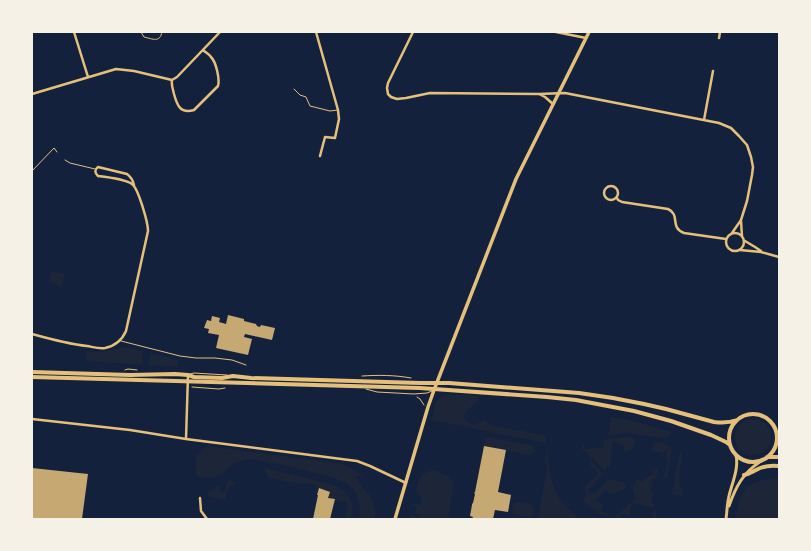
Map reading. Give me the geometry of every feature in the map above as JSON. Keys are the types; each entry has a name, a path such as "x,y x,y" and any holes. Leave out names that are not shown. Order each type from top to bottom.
{"main road":[{"path":"395,519 434,390 516,179 589,32"},
{"path":"32,372 130,375 176,374 206,378 233,376 251,378 420,384 448,383 579,393 644,404 722,423 731,422 746,415 761,415 770,420 776,428 778,440 774,449 767,458"},
{"path":"32,377 420,388 523,394 576,400 634,411 692,427 712,435 730,445"},
{"path":"737,420 731,427 729,440 730,445 736,455 745,460 756,462 767,458 779,457"},
{"path":"744,475 750,474 763,467 772,465 779,466"}],"street":[{"path":"74,32 88,77"},
{"path":"32,94 116,69 134,71 172,80 177,77 220,32"},
{"path":"316,32 338,110 339,119 335,138 325,137 320,156"},
{"path":"413,32 388,83 388,94 397,99 430,93 565,93 719,123 731,128 747,145 751,157 752,167 752,175 741,220 742,236 744,241 740,250"},
{"path":"556,32 586,38"},
{"path":"719,38 720,32"},
{"path":"172,80 171,85 178,106 189,111 194,110 218,86 219,82 215,63 212,57 203,50"},
{"path":"704,120 712,71"},
{"path":"539,94 553,104"},
{"path":"32,334 96,348 104,348 120,341 126,331 148,231 140,200 133,181 130,177 127,174 98,167 95,171 98,176 128,182 134,185"},
{"path":"608,186 614,187 618,192 617,198 611,201 606,199 603,193 604,190 608,186"},
{"path":"617,198 622,202 668,209 672,211 675,215 676,228 684,233 726,240"},
{"path":"741,220 732,233 727,237 725,243 729,249 733,251 740,250 761,252 779,257"},
{"path":"732,233 736,232 742,236"},
{"path":"744,241 761,252"},
{"path":"186,439 188,375"},
{"path":"32,419 130,430 186,439 357,461 406,483"},
{"path":"726,519 728,499 737,468 736,455"},
{"path":"727,509 736,488 744,475 750,468 761,460"},
{"path":"200,498 201,511 207,519"}],"lane":[{"path":"142,32 144,37 159,39 162,32"},
{"path":"294,89 300,95 306,97 310,106 330,111 338,110"},
{"path":"32,171 54,148 57,152"},
{"path":"65,160 70,163 96,169"},
{"path":"120,341 180,356 232,360 246,365"}],"path":[{"path":"193,387 227,388"},
{"path":"414,395 420,399 424,406"}],"shaded area":[{"path":"51,271 65,274 61,288 49,280"},
{"path":"124,347 143,351 142,365 86,361 87,352 101,352"},
{"path":"151,353 178,360 177,367 148,365"},
{"path":"448,395 478,396 479,398 477,401 467,411 464,417 465,420 472,425 486,421 494,426 544,435 547,443 432,421 435,404 439,398"},
{"path":"611,417 629,420 672,432 667,439 626,433 608,435"},
{"path":"757,419 766,424 770,430 770,444 766,450 757,455 749,455 740,450 736,444 735,433 740,424 746,420"},
{"path":"489,437 531,445 534,447 535,451 529,455 484,446 485,439"},
{"path":"624,437 634,438 635,441 633,448 624,454 624,447 622,444 613,442 610,466 607,466 606,472 583,450 582,446 584,443 585,449 604,447 603,440"},
{"path":"655,443 665,444 672,450 667,478 660,477 664,477 668,458 666,457 667,452 664,451 663,457 661,456 661,452 652,451"},
{"path":"547,444 549,467 555,491 564,504 580,519 538,519 547,468"},
{"path":"206,446 343,464 364,476 357,476 356,479 368,494 369,493 376,511 374,519 359,519 360,507 356,493 349,485 335,478 288,466 252,459 235,463 215,477 207,478 198,476 195,472 195,457"},
{"path":"680,450 682,454 679,476 683,493 682,496 672,494"},
{"path":"592,462 603,474 588,489 589,494 592,491 594,494 607,480 606,479 623,482 626,484 626,487 621,491 609,494 606,490 597,499 603,506 600,510 610,516 598,513 583,500 587,495 584,488 599,473 590,465"},
{"path":"264,468 331,484 337,487 346,493 351,501 353,512 352,519 345,519 348,503 328,498 329,492 313,484 301,484 269,478"},
{"path":"652,468 658,469 656,479 652,479 650,491 653,492 652,501 657,517 657,519 652,519 654,508 632,503 629,515 622,514 619,519 612,517 615,517 636,498 632,488 636,481 638,479 641,482 654,473"},
{"path":"433,470 445,474 452,479 453,491 448,519 410,519 410,515 420,517 420,515 411,513 415,513 417,506 413,505 413,503 421,505 423,498 417,492 417,484 424,474"},
{"path":"767,479 779,479 779,519 736,519 737,509 744,490 755,483"},
{"path":"229,480 237,483 228,488 225,500 208,496 208,492 220,485 220,492 226,490 225,487"},
{"path":"518,502 531,504 533,507 533,514 530,517 516,515 513,513 512,506 514,503"}],"building":[{"path":"228,315 244,319 244,321 256,324 260,327 261,325 275,328 272,340 245,334 244,337 252,339 248,355 216,348 219,335 208,333 209,329 204,328 207,320 211,321 212,316 220,318 219,322 226,324"},
{"path":"484,446 506,450 498,492 511,495 508,512 495,510 493,519 472,519 473,517 470,516"},
{"path":"32,468 88,474 82,519 32,519"},
{"path":"319,488 330,492 328,498 335,499 330,519 313,519"}]}
